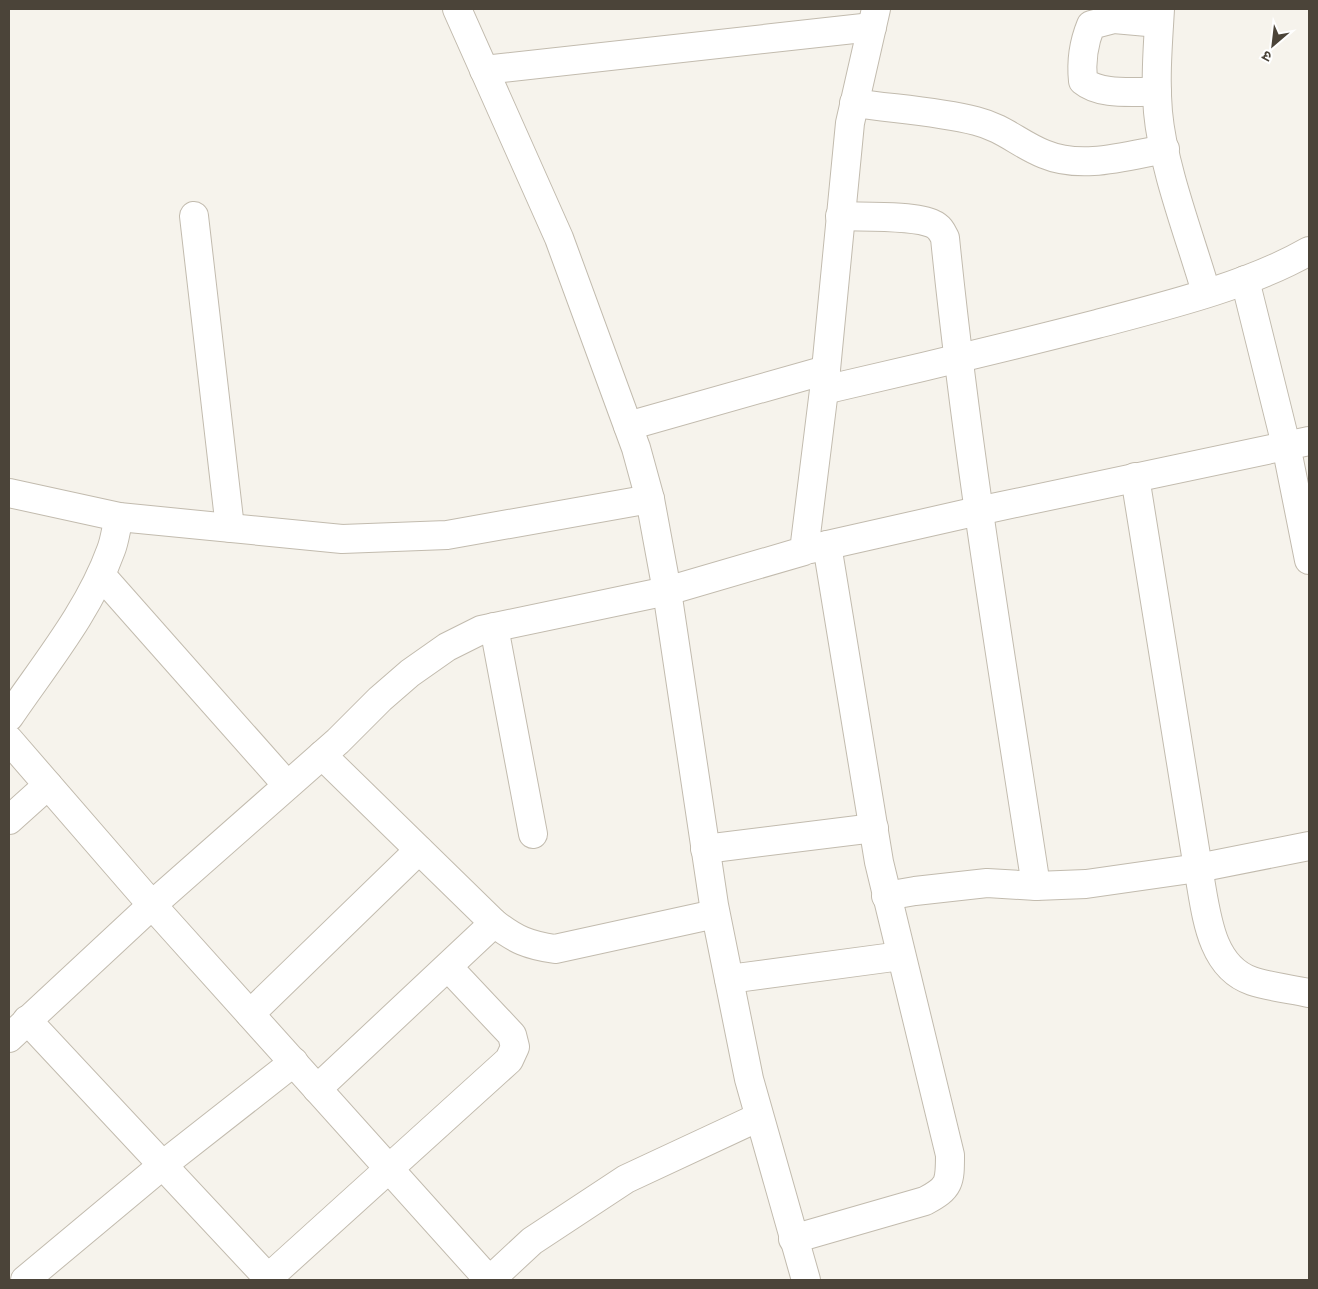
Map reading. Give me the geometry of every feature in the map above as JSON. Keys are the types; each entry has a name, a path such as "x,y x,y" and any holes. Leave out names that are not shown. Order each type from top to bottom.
{"street":[{"path":"457,9 559,238 628,426 650,499 667,591 716,914 749,1080 806,1280"},
{"path":"1157,92 1100,90 1083,81 1082,72 1086,37 1091,25 1114,19 1159,16 1158,112 1165,149 1206,292"},
{"path":"484,70 874,18 850,123 825,380 815,548 874,828 886,896 950,1155 950,1178 943,1192 925,1201 793,1239"},
{"path":"854,103 975,121 1002,129 1037,150 1065,161 1096,161 1165,149"},
{"path":"194,216 230,528"},
{"path":"840,216 917,219 932,223 940,229 945,238 958,360 978,511 1036,886"},
{"path":"628,426 825,380 958,360 1140,313 1244,280 1309,251"},
{"path":"1244,280 1298,443 1309,560"},
{"path":"448,967 512,1035 515,1047 509,1060 388,1167 268,1280 164,1164 18,1029 152,905 322,755 410,673 447,647 481,630 667,591 815,548 978,511 1298,443"},
{"path":"1135,477 1198,868 1210,926 1222,959 1233,971 1252,981 1309,993"},
{"path":"9,493 118,516 342,539 447,536 650,499"},
{"path":"9,717 82,611 112,548 118,516"},
{"path":"101,574 287,785"},
{"path":"494,627 533,834"},
{"path":"9,740 152,905 489,1280 532,1240 626,1179 759,1117"},
{"path":"322,755 494,923 511,937 529,945 555,949 716,914"},
{"path":"9,820 48,785"},
{"path":"705,849 874,828"},
{"path":"886,896 915,890 987,883 1036,886 1086,884 1198,868 1309,846"},
{"path":"250,1014 419,850"},
{"path":"318,1089 494,923"},
{"path":"729,979 901,956"},
{"path":"25,1280 164,1164 294,1062"}]}
